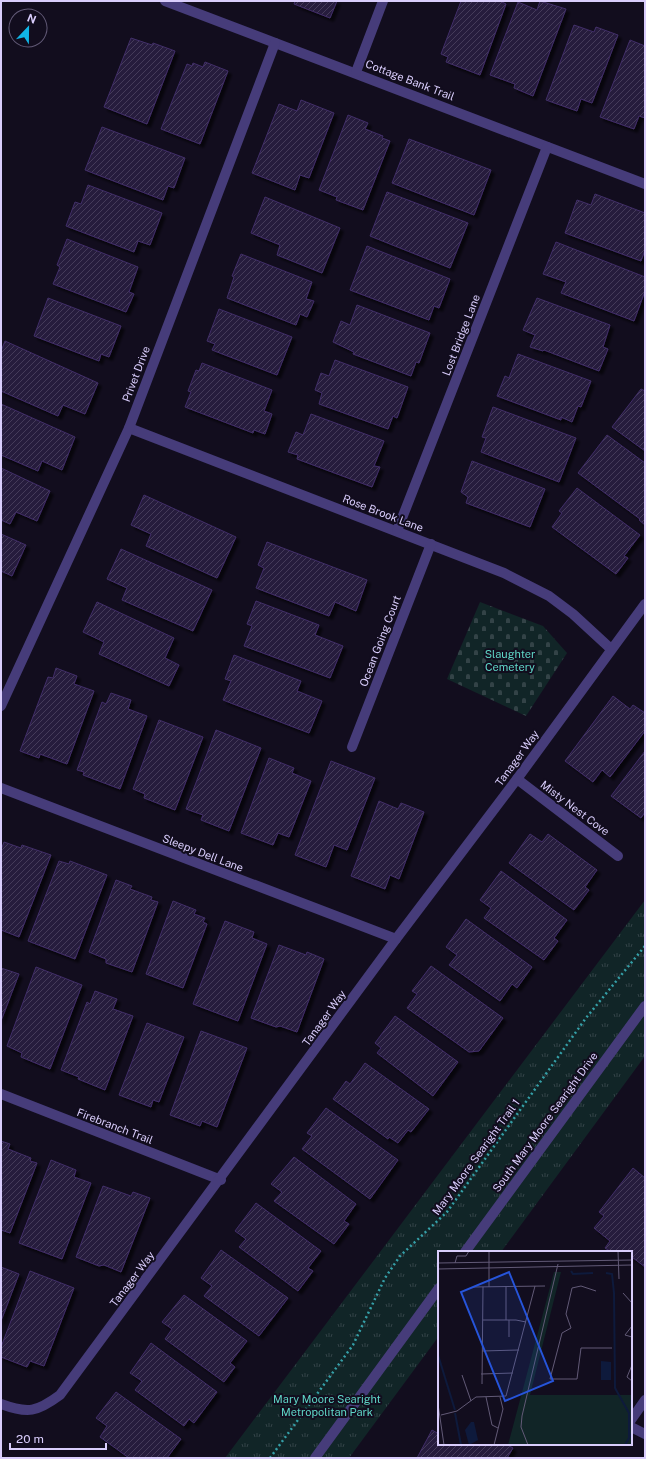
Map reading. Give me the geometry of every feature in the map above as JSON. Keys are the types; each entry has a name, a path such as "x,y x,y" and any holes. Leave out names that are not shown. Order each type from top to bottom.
{"street":[{"name":"Cottage Bank Trail","path":"165,1 356,72 645,184"},
{"path":"356,72 383,1"},
{"name":"Privet Drive","path":"1,706 129,428 275,43"},
{"name":"Lost Bridge Lane","path":"397,532 547,147"},
{"name":"Rose Brook Lane","path":"129,428 504,573 549,596 573,614 611,649"},
{"name":"Ocean Going Court","path":"352,747 431,544"},
{"name":"Tanager Way","path":"1,1404 19,1410 34,1409 46,1405 60,1395 645,604"},
{"name":"Misty Nest Cove","path":"517,779 618,856"},
{"name":"Sleepy Dell Lane","path":"1,788 396,939"},
{"name":"South Mary Moore Searight Drive","path":"466,1251 645,1006"},
{"name":"Firebranch Trail","path":"1,1094 220,1180"},
{"path":"315,1458 438,1289"},
{"path":"632,1419 645,1400"},
{"path":"632,1428 645,1434"}],"path":[{"name":"Mary Moore Searight Trail 1","path":"270,1458 352,1345 385,1278 400,1256 448,1212 586,1018 645,946"}],"green space":[{"name":"Slaughter Cemetery","path":"480,602 543,626 567,653 526,716 447,679"},
{"name":"Mary Moore Searight Metropolitan Park","path":"645,900 645,1056 502,1251 438,1251 438,1337 349,1458 225,1458"}],"building":[{"path":"295,1 337,1 330,18 294,4"},
{"path":"461,1 500,1 506,4 480,75 446,62 448,57 441,54"},
{"path":"540,1 566,9 533,96 514,88 515,84 490,75 518,2 537,10"},
{"path":"574,25 594,32 596,27 618,35 592,103 581,99 577,111 546,100"},
{"path":"131,38 152,45 153,43 175,51 147,124 104,107"},
{"path":"630,40 645,46 645,118 639,116 634,129 600,117"},
{"path":"205,62 228,71 200,144 161,129 187,64 192,66 193,63 203,67"},
{"path":"301,100 334,113 309,178 300,175 295,190 252,173 279,104 297,111"},
{"path":"348,115 368,123 365,129 383,136 382,138 390,141 363,210 336,200 337,197 319,190"},
{"path":"102,127 185,158 174,188 168,186 163,200 85,170"},
{"path":"409,139 491,170 474,215 392,183"},
{"path":"88,185 162,213 150,245 138,241 134,252 66,226 75,202 81,204"},
{"path":"387,192 468,223 450,268 370,236"},
{"path":"595,194 645,213 645,250 641,261 565,233 577,200 591,205"},
{"path":"265,197 340,228 322,273 277,255 280,245 251,233"},
{"path":"67,239 138,267 129,292 134,294 126,312 53,284 60,267 57,265"},
{"path":"556,242 645,277 645,291 634,321 561,293 566,282 543,274"},
{"path":"367,246 450,279 439,308 434,306 429,320 350,290"},
{"path":"241,254 312,282 306,299 314,301 307,317 300,314 296,325 227,298 234,277 232,276"},
{"path":"48,298 121,326 109,357 101,354 99,361 34,336"},
{"path":"537,298 610,325 603,347 608,349 599,371 544,350 530,347 535,335 523,330"},
{"path":"357,305 430,333 419,363 416,362 411,376 353,354 354,352 333,342 341,321 350,325"},
{"path":"219,309 292,337 277,375 212,350 215,344 207,341"},
{"path":"5,341 98,383 85,414 63,405 58,416 1,391 1,351"},
{"path":"518,354 591,381 581,407 578,406 572,422 561,417 561,420 497,396 505,376 509,378"},
{"path":"335,360 408,387 397,418 393,416 388,429 319,404 322,393 315,390 321,373 329,376"},
{"path":"202,363 272,390 264,411 272,414 265,434 254,430 253,433 185,407 191,392 188,391 196,370 199,371"},
{"path":"641,389 645,391 645,451 612,427"},
{"path":"1,404 75,437 62,470 42,461 38,471 1,455"},
{"path":"493,407 576,438 559,482 481,452 486,438 482,437"},
{"path":"311,414 384,441 374,466 380,467 372,487 297,459 298,455 288,452 296,432 303,435"},
{"path":"607,435 645,463 645,525 639,520 640,519 578,473"},
{"path":"472,461 545,489 530,527 466,503 468,497 461,492"},
{"path":"1,468 50,491 37,521 16,512 10,524 1,520"},
{"path":"577,488 640,535 624,556 628,558 616,574 552,527 562,513 559,511"},
{"path":"144,495 236,537 217,578 146,546 151,534 131,525"},
{"path":"1,534 26,545 12,576 1,571"},
{"path":"267,542 367,580 356,611 335,602 329,616 256,588 264,568 258,565"},
{"path":"121,549 212,590 193,631 122,600 127,588 107,579"},
{"path":"256,601 319,625 315,635 343,646 330,678 244,646 252,626 247,624"},
{"path":"97,602 174,638 165,658 179,665 169,686 99,654 104,642 83,632"},
{"path":"234,655 301,681 297,691 322,701 309,733 223,700 231,681 225,679"},
{"path":"56,668 77,676 74,684 94,691 67,764 40,754 39,758 20,751 48,677 53,678"},
{"path":"111,693 131,700 128,709 147,716 120,789 83,775 84,772 77,770 102,702 106,704"},
{"path":"613,696 630,709 633,705 645,713 645,731 610,777 602,770 593,782 565,761"},
{"path":"159,720 203,737 175,810 144,798 145,794 133,789"},
{"path":"216,730 261,748 229,831 201,820 203,815 186,809"},
{"path":"645,751 645,812 641,818 611,796"},
{"path":"269,758 294,768 292,773 311,781 289,837 278,833 273,845 241,833"},
{"path":"331,761 375,778 347,850 334,845 326,867 295,855"},
{"path":"379,801 398,809 401,803 424,812 399,879 390,875 385,889 351,876"},
{"path":"530,834 542,842 548,834 597,870 585,887 589,890 574,910 509,863"},
{"path":"4,842 21,848 22,845 51,855 19,937 1,930 1,850"},
{"path":"59,861 69,864 70,861 107,875 75,959 28,941"},
{"path":"501,871 567,920 554,938 558,941 544,960 484,918 491,908 480,900"},
{"path":"116,880 132,886 130,889 152,897 151,900 158,902 132,972 106,963 106,959 89,952"},
{"path":"173,901 196,910 194,914 205,918 203,922 207,924 183,988 146,974"},
{"path":"466,919 532,967 517,988 512,984 500,1001 449,965 457,955 446,947"},
{"path":"225,921 254,932 252,938 267,944 238,1021 193,1004"},
{"path":"279,945 306,955 307,952 324,959 297,1032 280,1026 276,1027 251,1018"},
{"path":"431,966 503,1018 479,1051 469,1052 407,1008 417,994 412,991"},
{"path":"36,967 82,985 50,1069 21,1057 22,1053 7,1046"},
{"path":"1,968 19,974 1,1021"},
{"path":"95,991 117,999 113,1009 133,1016 105,1090 61,1070 87,1002 90,1004"},
{"path":"395,1016 458,1062 433,1096 377,1053 381,1048 375,1043"},
{"path":"147,1023 184,1037 159,1102 153,1100 151,1107 119,1095"},
{"path":"201,1031 247,1048 217,1127 202,1121 200,1126 170,1115"},
{"path":"365,1063 429,1109 411,1132 408,1130 398,1143 389,1137 388,1139 333,1099 346,1081 350,1084"},
{"path":"326,1108 398,1160 370,1199 302,1149 312,1136 307,1133"},
{"path":"1,1141 10,1144 8,1149 31,1158 30,1161 37,1163 10,1233 1,1230"},
{"path":"294,1157 356,1204 344,1221 349,1224 334,1244 274,1201 282,1192 271,1184"},
{"path":"51,1160 76,1170 74,1177 91,1183 62,1259 19,1243"},
{"path":"633,1168 645,1178 645,1267 632,1257 632,1251 610,1251 605,1248 610,1241 594,1228 604,1216 599,1212"},
{"path":"103,1186 131,1196 133,1192 150,1198 121,1272 104,1265 99,1266 76,1257"},
{"path":"256,1203 321,1251 308,1268 313,1271 298,1291 239,1247 246,1239 235,1231"},
{"path":"221,1250 288,1298 259,1336 204,1296 212,1286 201,1278"},
{"path":"1,1267 19,1274 1,1321"},
{"path":"30,1271 74,1288 44,1366 30,1361 27,1367 1,1357 1,1347"},
{"path":"184,1295 247,1341 230,1363 235,1367 224,1382 165,1339 172,1329 162,1322"},
{"path":"151,1343 217,1392 194,1423 189,1419 184,1426 135,1390 142,1381 130,1373"},
{"path":"116,1392 181,1439 167,1458 129,1458 100,1437 107,1426 96,1418"},
{"path":"432,1430 438,1433 438,1445 508,1445 513,1448 507,1458 417,1458"}]}
